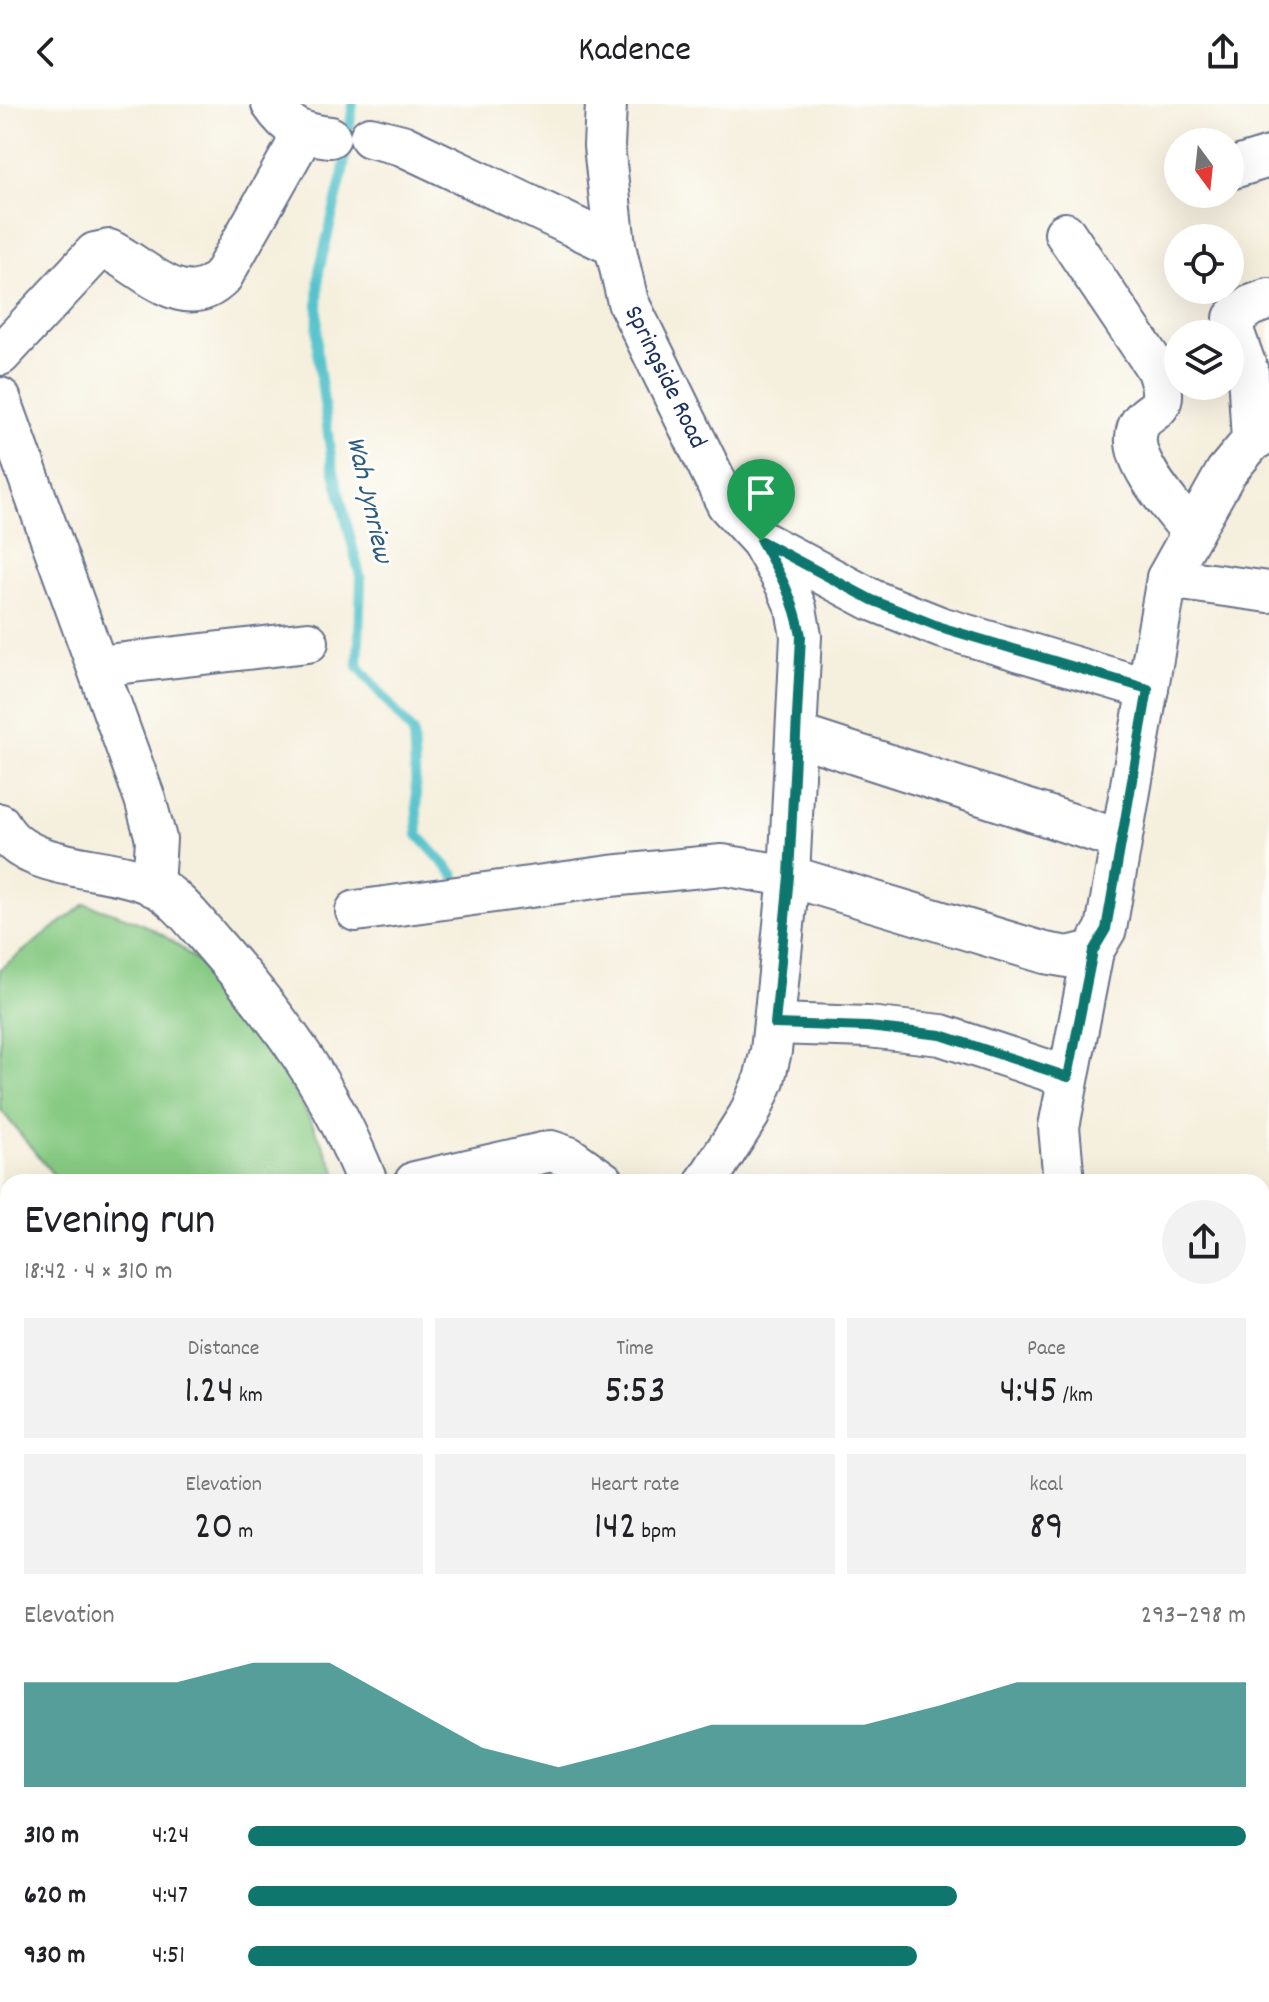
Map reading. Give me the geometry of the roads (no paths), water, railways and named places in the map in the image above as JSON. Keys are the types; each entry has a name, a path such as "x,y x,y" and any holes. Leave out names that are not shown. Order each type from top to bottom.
{"street":[{"path":"0,355 95,253 109,250 176,291 197,293 222,277 316,136 285,123 272,104"},
{"name":"Springside Road","path":"606,104 604,146 615,246 628,302 727,504 761,541 796,608 801,636 789,876 771,1051 759,1092 711,1174"},
{"path":"370,137 402,145 615,246"},
{"path":"1244,165 1269,157"},
{"path":"1065,233 1156,368 1165,390 1160,408 1143,421 1136,435 1137,450 1146,470 1192,533"},
{"path":"1063,1174 1059,1127 1093,951 1106,929 1167,578 1226,472 1260,436 1248,372 1234,333 1234,318 1250,306 1269,299"},
{"path":"0,398 98,666 156,839 153,886"},
{"path":"761,541 872,600 940,627 1148,689"},
{"path":"1167,578 1269,592"},
{"path":"98,666 308,642"},
{"path":"797,735 1121,840"},
{"path":"0,824 6,837 34,855 153,886 188,914 249,984 313,1068 347,1131 364,1174"},
{"path":"356,911 667,869 722,865 789,876 1045,953 1068,957 1093,951"},
{"path":"775,1024 868,1027 941,1035 1068,1077"},
{"path":"450,1174 551,1151 569,1157 593,1174"}],"waterway":[{"name":"Wah Jynriew","path":"353,104 343,172 319,271 317,350 332,464 361,580 358,666 413,733 418,835 455,876"}]}
